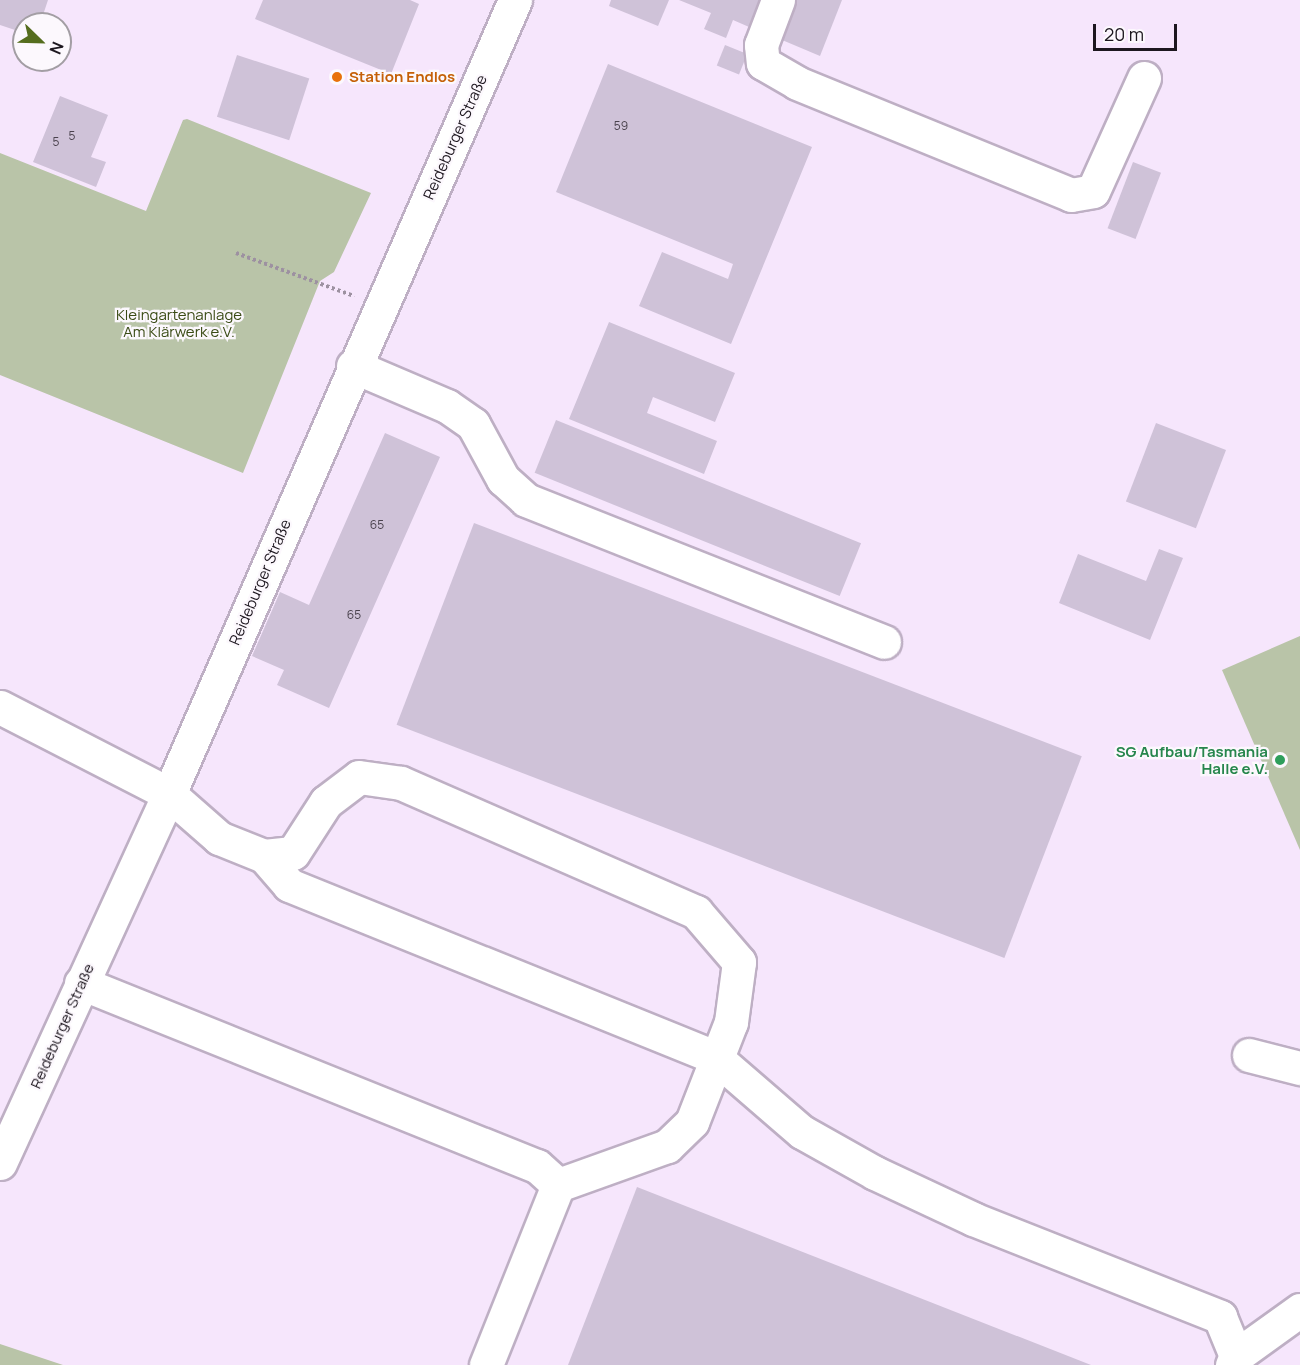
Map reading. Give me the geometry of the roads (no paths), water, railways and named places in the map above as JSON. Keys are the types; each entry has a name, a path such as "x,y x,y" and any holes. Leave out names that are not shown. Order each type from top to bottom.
{"street":[{"name":"Reideburger Straße","path":"0,1163 169,794 353,366 515,0"},
{"path":"778,0 761,45 763,63 797,83 1071,195 1093,191 1144,78"},
{"path":"353,366 447,406 473,424 503,479 526,500 884,642"},
{"path":"0,707 169,794 219,838 264,856 289,885 715,1057 802,1132 875,1173 973,1219 1220,1317 1234,1361 1300,1310"},
{"path":"264,856 293,853 326,802 359,777 401,783 579,858 696,912 739,962 731,1022 715,1057 692,1122 683,1134 667,1146 558,1185 486,1365"},
{"path":"81,983 537,1166 558,1185"},
{"path":"1249,1054 1300,1068"}],"place":[{"name":"Station Endlos","path":"337,77"},
{"name":"SG Aufbau/Tasmania Halle e.V.","path":"1280,760"}],"park label":[{"name":"Kleingartenanlage Am Klärwerk e.V.","path":"179,322"}]}
